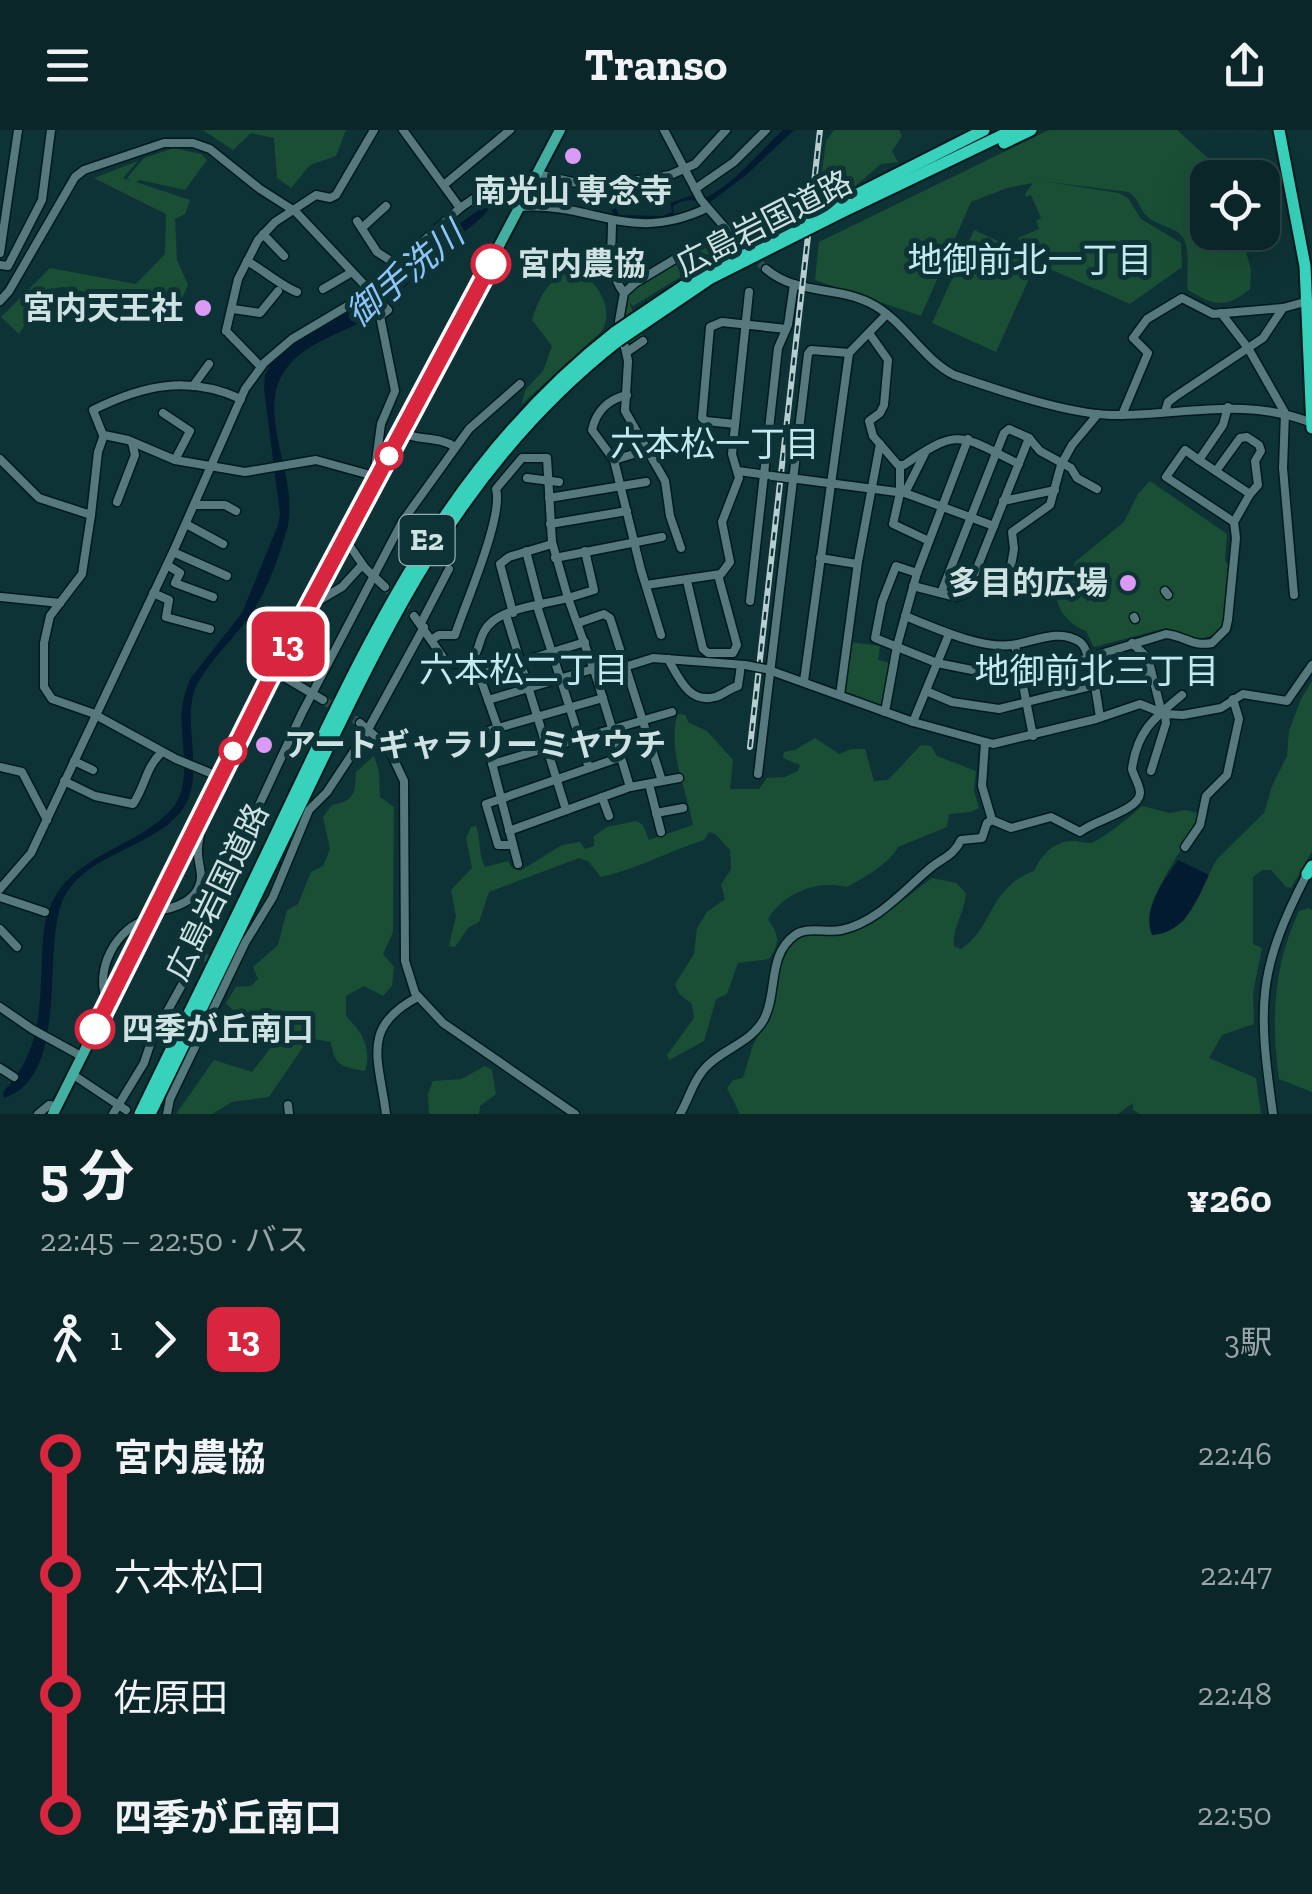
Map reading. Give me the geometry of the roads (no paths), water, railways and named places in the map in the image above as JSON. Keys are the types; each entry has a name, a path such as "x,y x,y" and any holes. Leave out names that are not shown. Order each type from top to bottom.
{"highway":[{"path":"952,152 984,130"},
{"path":"1277,130 1304,266 1312,424"},
{"path":"1287,130 1312,268"},
{"path":"952,152 1022,132"},
{"path":"878,195 932,176 1022,132"},
{"name":"広島岩国道路","path":"838,210 878,195 952,152"},
{"name":"広島岩国道路","path":"140,1114 332,716 416,558 458,493 507,433 561,377 616,336 712,278 952,152"},
{"name":"広島岩国道路","path":"150,1114 340,721 423,562 466,498 514,439 616,336"}],"main road":[{"path":"54,1110 274,671 560,130"}],"street":[{"path":"0,253 18,130"},
{"path":"0,265 8,266 42,200 51,130"},
{"path":"261,366 228,332 238,278 262,234 316,195 330,198 336,194 374,130"},
{"path":"403,130 460,208"},
{"path":"445,184 510,130"},
{"path":"664,130 706,207 734,238"},
{"path":"0,889 27,860 241,399 261,366 292,340 371,293 460,208 501,184 536,178 594,187 667,176 695,164 726,130"},
{"path":"695,190 734,162 766,130"},
{"path":"0,300 10,292 68,184 84,170 152,146 193,143 210,149 292,210 388,310 380,316 394,391 381,424 376,478 325,462 286,464 248,472 174,460 132,442 103,436"},
{"path":"521,205 564,207 612,222 666,223 706,207"},
{"path":"386,206 360,224 377,252 397,265"},
{"path":"612,222 610,266 624,293"},
{"path":"681,548 670,516 665,482 625,410 627,352 619,321 624,293 650,272 725,229"},
{"path":"262,234 284,256"},
{"path":"247,262 278,279 285,288 298,292"},
{"path":"766,269 794,284 864,300 910,334 932,360 954,375 1098,414 1228,407 1284,414 1312,424"},
{"path":"323,289 352,272"},
{"path":"750,601 768,475 778,348 786,330 794,284"},
{"path":"233,308 260,313 278,291"},
{"path":"646,585 718,574 730,562 722,522 736,490 738,471 732,454 748,292"},
{"path":"1122,415 1148,352 1134,338 1146,319 1182,298 1202,310 1221,313 1301,303"},
{"path":"1165,412 1168,402 1263,338 1283,308"},
{"path":"1221,313 1248,348 1284,414 1294,594"},
{"path":"804,681 849,353 886,315"},
{"path":"735,424 702,418 710,327 722,322 786,330"},
{"path":"868,333 888,360 884,405 869,421 873,436 900,466 903,493"},
{"path":"627,352 643,341"},
{"path":"758,774 790,478 808,354 811,350 849,353"},
{"path":"192,386 208,364"},
{"path":"113,1114 122,1107 152,1039 202,955 215,905 313,694 402,522 455,446 482,416 520,384"},
{"path":"220,777 162,752 96,715 52,698 44,687 44,644 50,617 82,574 103,436 92,414 95,409 152,386 214,388 241,399"},
{"path":"626,395 608,402 592,430 614,460 661,634"},
{"path":"1199,460 1223,425 1228,407"},
{"path":"162,413 190,431 174,460"},
{"path":"971,581 1008,584 1014,548 1012,532 1050,506 1061,465 1098,414"},
{"path":"941,593 1004,432 1009,429 1029,438 1035,447 1072,468 1076,478 1096,489"},
{"path":"402,433 418,440 444,440 455,446"},
{"path":"917,573 896,566 882,602 875,638 938,663 1007,677 1166,634 1200,645 1220,637 1228,620 1234,522 1258,485 1255,460 1261,451 1259,445 1247,436 1240,438 1216,471"},
{"path":"900,466 949,438 968,439 1018,464"},
{"path":"913,586 962,596 967,592 1029,438"},
{"path":"885,712 913,586 968,439"},
{"path":"117,502 135,455 132,442"},
{"path":"840,695 880,444"},
{"path":"614,460 647,450"},
{"path":"927,450 903,493 893,524 929,541"},
{"path":"1234,522 1166,477 1185,450 1250,494"},
{"path":"431,640 455,634 493,525 496,489 522,458 547,458 555,558 630,788"},
{"path":"0,459 39,498 91,515"},
{"path":"738,471 903,493 994,526"},
{"path":"527,478 560,482"},
{"path":"549,498 646,482"},
{"path":"1004,501 1055,490"},
{"path":"194,505 225,505 236,511"},
{"path":"550,524 627,511"},
{"path":"186,524 223,544"},
{"path":"555,558 662,537"},
{"path":"345,540 385,586"},
{"path":"552,544 508,556 500,564 521,660 566,810"},
{"path":"420,622 447,663 466,664 472,660 490,623 594,590 585,551"},
{"path":"173,552 227,576"},
{"path":"526,552 589,768"},
{"path":"820,558 858,564"},
{"path":"308,608 344,585 362,564"},
{"path":"167,565 180,573 175,583 213,597"},
{"path":"167,1114 175,1086 230,971 273,897 308,810 327,792 448,569"},
{"path":"687,581 702,649 733,653 737,644 718,574"},
{"path":"154,593 169,600 166,617 210,629"},
{"path":"1,597 60,603"},
{"path":"578,622 608,614 662,781"},
{"path":"904,616 949,634 1014,645 1042,636 1066,637 1083,644 1100,717"},
{"path":"913,722 949,634"},
{"path":"498,728 482,674 584,642"},
{"path":"1132,644 1146,654 1166,723 1153,769"},
{"path":"1014,645 1033,736"},
{"path":"488,700 560,678 626,667 653,658 743,665 804,681 913,722 985,742 1007,743 1140,704 1163,712 1212,710 1243,694 1288,701 1312,664"},
{"path":"668,659 687,691 715,697 738,686 743,665"},
{"path":"274,671 324,700"},
{"path":"926,691 952,702 992,710 1152,671"},
{"path":"992,820 1011,828 1051,817 1080,832 1097,819 1132,808 1140,792 1132,769 1134,756 1150,721 1182,696"},
{"path":"518,864 484,732 603,698"},
{"path":"1185,847 1200,824 1206,796 1227,775 1239,719 1233,699"},
{"path":"492,764 672,712"},
{"path":"364,726 388,746 404,781 406,961 418,998 442,1024 575,1114"},
{"path":"985,742 982,786 992,820"},
{"path":"64,781 94,796 133,804 143,788 148,765 162,752"},
{"path":"513,845 498,845 486,804 621,758"},
{"path":"74,761 93,770"},
{"path":"0,768 22,772 46,820"},
{"path":"509,831 630,788 679,778"},
{"path":"649,784 661,832"},
{"path":"602,797 609,816"},
{"path":"656,814 683,808"},
{"path":"108,1003 102,990 104,972 120,935 139,921 190,899 200,883 200,817"},
{"path":"680,1114 706,1067 759,1028 768,1011 776,964 796,934 841,930 870,919 953,854 961,840 982,838 992,820"},
{"path":"1273,1114 1262,1030 1264,989 1280,929 1310,869"},
{"path":"0,897 45,912"},
{"path":"190,899 215,905"},
{"path":"0,929 18,947"},
{"path":"386,1114 378,1036 388,1015 418,998"},
{"path":"1,1010 82,1056"},
{"path":"0,1068 14,1077"},
{"path":"72,1074 122,1107"},
{"path":"38,1114 49,1105 54,1110"}],"water":[{"name":"御手洗川","path":"783,130 794,130 746,175 709,203 677,203 673,206 674,216 646,220 616,217 595,199 564,192 502,197 380,310 313,346 290,364 275,395 274,413 289,494 286,533 254,610 196,686 191,711 192,787 187,801 165,826 98,864 70,888 56,927 46,1041 38,1066 24,1086 4,1098 3,1092 32,1046 46,918 61,887 91,861 161,820 180,796 184,772 182,708 190,679 242,613 278,525 280,514 264,389 271,364 306,335 368,302 417,254 508,189 558,187 614,204 619,215 663,216 672,212 670,203 698,193 705,198 727,184"},
{"path":"1178,860 1209,875 1181,922 1173,929 1152,935 1152,905"}],"tunnel":[{"path":"734,238 766,269"},
{"path":"385,587 414,616"},
{"path":"323,700 360,723"},
{"path":"204,957 228,970"}],"railway":[{"path":"750,747 820,130"}],"place":[{"name":"南光山 専念寺","path":"573,156"},
{"name":"宮内農協","path":"491,264"},
{"name":"宮内天王社","path":"203,308"},
{"name":"多目的広場","path":"1128,583"},
{"name":"アートギャラリーミヤウチ","path":"264,745"},
{"name":"四季が丘南口","path":"95,1029"}],"district":[{"name":"地御前北一丁目","path":"1030,260"},
{"name":"六本松一丁目","path":"715,444"},
{"name":"六本松二丁目","path":"524,670"},
{"name":"地御前北三丁目","path":"1097,671"}]}
